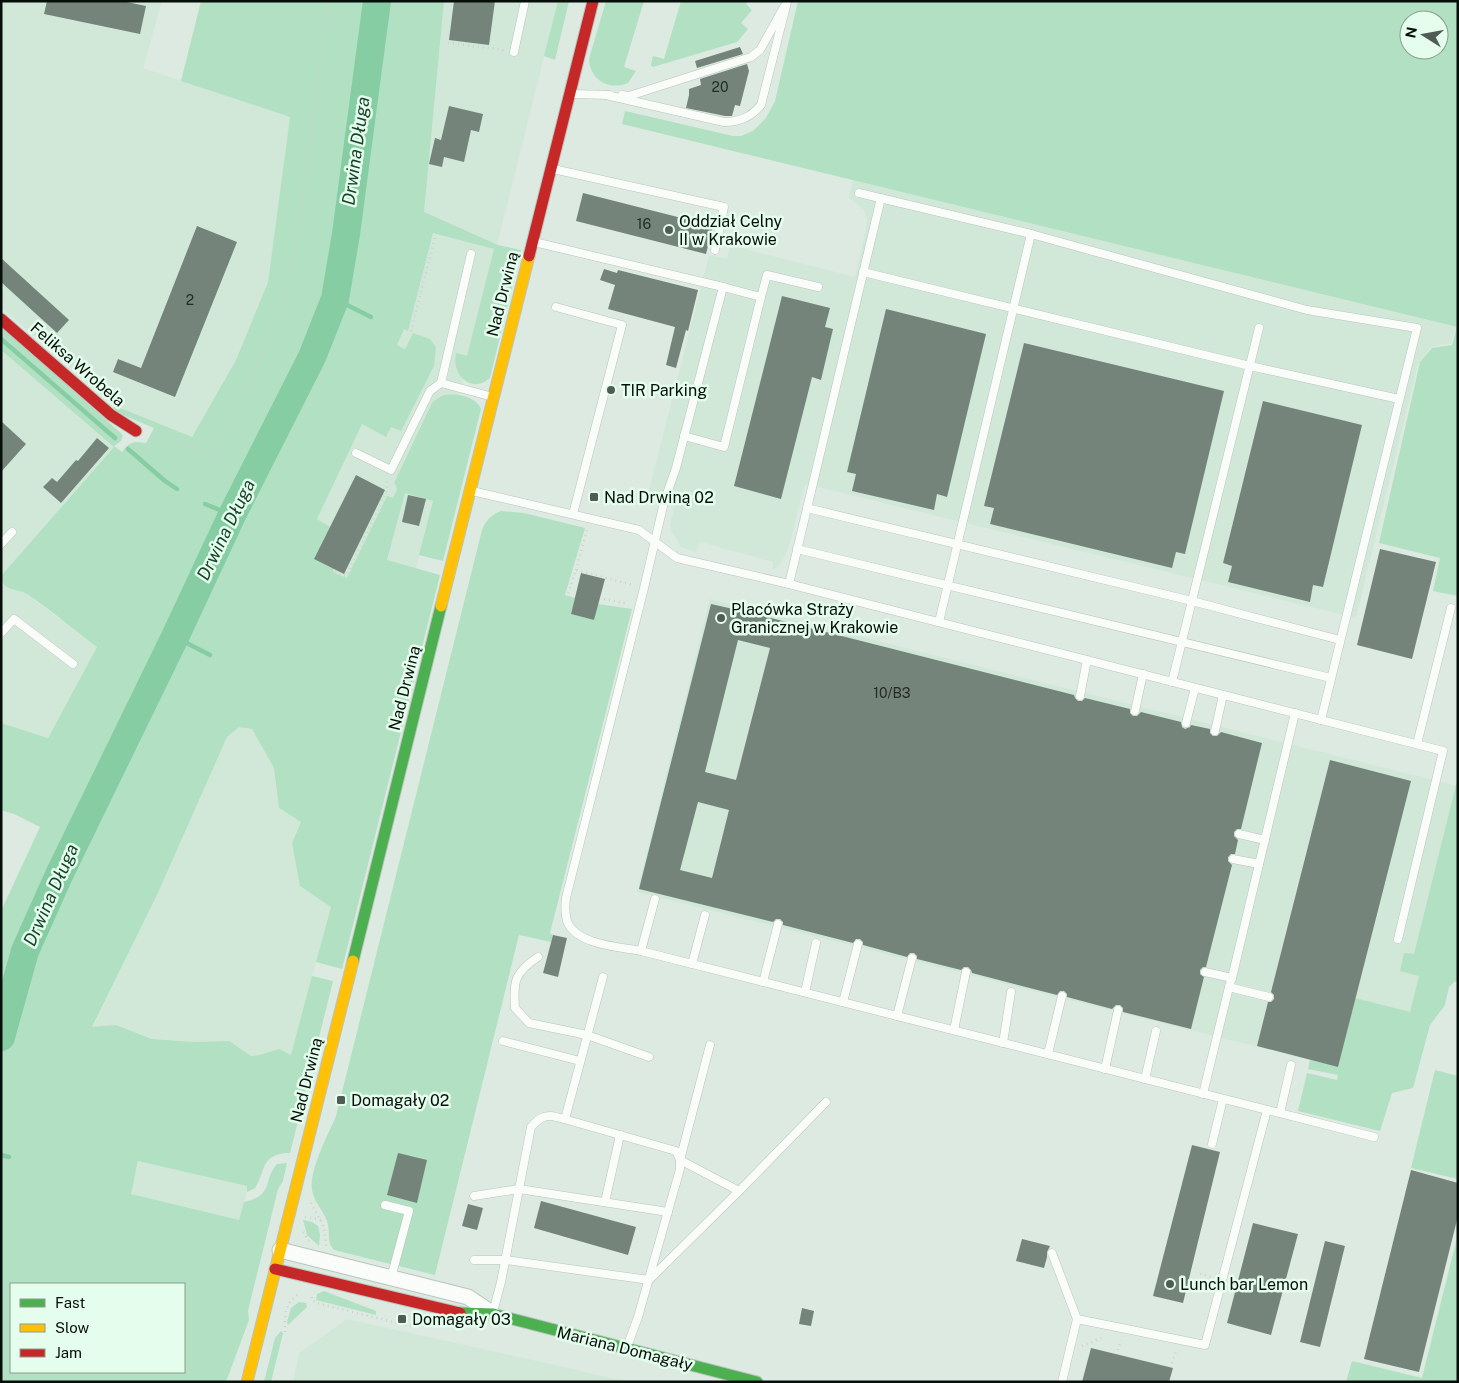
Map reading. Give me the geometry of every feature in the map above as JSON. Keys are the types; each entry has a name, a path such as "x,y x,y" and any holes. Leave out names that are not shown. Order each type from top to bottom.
{"street":[{"name":"Nad Drwiną","path":"247,1382 593,1"},
{"name":"Feliksa Wrobela","path":"1,320 110,415 136,431"},
{"name":"Mariana Domagały","path":"280,1250 468,1297 492,1314"},
{"name":"Mariana Domagały","path":"275,1269 463,1314 492,1314 757,1382"}],"lane":[{"path":"514,52 525,1"},
{"path":"606,95 724,122 744,119 754,114 761,105 788,2"},
{"path":"569,94 629,96 751,57 760,50 780,12 788,2"},
{"path":"551,169 724,207 715,250"},
{"path":"859,193 1031,234 1307,310 1417,328 1321,720"},
{"path":"788,584 881,198"},
{"path":"939,622 1031,234"},
{"path":"532,242 577,251 761,297"},
{"path":"356,453 391,470 430,391 441,382 471,254"},
{"path":"863,272 1250,366 1399,399"},
{"path":"684,436 724,447 767,275 818,287"},
{"path":"723,287 676,468 664,502 566,898 565,911 568,923 575,933 584,940 642,951 1374,1137"},
{"path":"556,307 622,325 573,514"},
{"path":"1172,682 1259,328"},
{"path":"441,382 493,397"},
{"path":"470,490 639,530 676,558 788,584 1443,751 1398,939"},
{"path":"807,508 1192,601 1340,640"},
{"path":"1,544 12,532"},
{"path":"797,549 1331,678"},
{"path":"1416,744 1451,608"},
{"path":"1,633 14,619 73,664"},
{"path":"1080,696 1087,660"},
{"path":"1135,710 1143,674"},
{"path":"1186,723 1195,688"},
{"path":"1215,731 1223,695"},
{"path":"1203,1094 1295,713"},
{"path":"1239,834 1265,840"},
{"path":"1233,859 1259,864"},
{"path":"642,951 655,899"},
{"path":"692,964 705,915"},
{"path":"763,982 778,924"},
{"path":"805,992 816,942"},
{"path":"842,1002 858,944"},
{"path":"538,957 524,966 514,986 515,1008 529,1022 587,1034 649,1057"},
{"path":"897,1016 912,958"},
{"path":"954,1030 966,972"},
{"path":"1205,972 1232,978"},
{"path":"565,1119 603,976"},
{"path":"1229,987 1269,997"},
{"path":"1003,1043 1011,992"},
{"path":"1048,1054 1062,996"},
{"path":"1105,1069 1118,1010"},
{"path":"1145,1079 1156,1031"},
{"path":"503,1041 580,1061"},
{"path":"627,1348 649,1280 680,1169 680,1160 710,1045"},
{"path":"1280,1113 1291,1065"},
{"path":"1212,1144 1223,1099"},
{"path":"649,1280 826,1102"},
{"path":"1078,1320 1205,1345 1267,1110"},
{"path":"492,1314 506,1260 531,1127 540,1118 549,1115 676,1151 680,1160 739,1191"},
{"path":"605,1202 620,1135"},
{"path":"474,1196 519,1189 668,1212"},
{"path":"385,1205 408,1211 391,1278"},
{"path":"1052,1253 1078,1320 1062,1382"},
{"path":"474,1260 506,1260 649,1280"}],"path":[{"path":"136,431 182,441 202,451 215,452 251,382 281,306 293,261 302,209 328,1"},
{"path":"411,331 435,237"},
{"path":"335,571 346,576 387,490 386,481 391,470"},
{"path":"568,593 588,526"},
{"path":"576,570 635,586"},
{"path":"604,599 639,607"},
{"path":"309,1199 321,1220 325,1235 326,1251"},
{"path":"301,1220 302,1214 304,1217 321,1220"},
{"path":"302,1229 304,1235 314,1246"},
{"path":"285,1332 284,1319 289,1302 304,1293"},
{"path":"309,1293 313,1294"},
{"path":"312,1300 317,1303 409,1326 423,1324"},
{"path":"1118,1350 1124,1329"},
{"path":"1070,1351 1124,1329"}],"shaded area":[{"path":"1,1 162,1 143,68 290,117 268,282 236,360 192,437 113,405 1,307"},
{"path":"444,1 558,1 382,706 298,558 424,212"},
{"path":"853,180 1456,327 1451,344 1430,348 1418,364 1356,618 805,484 789,546 781,564 772,570 773,562 700,542 695,552 681,547 670,525 675,505 647,498 709,255 727,259 730,245 855,277 867,219 864,210 849,198"},
{"path":"1,350 114,447 1,576"},
{"path":"1,582 6,587 25,593 97,647 48,738 1,723"},
{"path":"710,599 1458,786 1458,819 1410,1012 1338,1067 637,892"},
{"path":"239,727 252,729 274,768 279,808 301,822 292,843 331,907 291,1056 279,1049 251,1056 229,1041 194,1042 152,1039 116,1025 92,1028 157,895 227,737"},
{"path":"139,1160 248,1186 240,1221 130,1194"},
{"path":"347,1319 628,1382 293,1382 299,1353"}],"green space":[{"path":"201,1 444,1 424,212 498,245 521,250 490,378 483,383 470,383 460,375 455,361 456,353 467,356 494,249 433,233 408,331 404,329 397,345 405,349 413,333 430,339 436,347 434,366 401,431 391,427 386,437 362,424 317,519 330,527 314,559 334,569 333,572 347,578 387,496 393,498 397,490 394,483 432,403 442,396 458,395 470,398 481,409 443,561 419,555 433,501 405,493 387,560 440,575 342,969 316,962 331,907 300,886 292,843 301,822 279,808 274,768 252,729 239,727 227,737 157,895 92,1027 116,1025 152,1039 194,1042 229,1041 251,1056 279,1049 291,1055 312,976 333,981 290,1153 274,1156 269,1160 255,1188 247,1192 247,1186 138,1161 131,1194 239,1220 244,1202 254,1199 264,1191 277,1164 287,1163 283,1181 278,1189 248,1311 249,1320 226,1382 1,1382 1,911 40,827 14,814 1,810 1,723 48,738 97,647 27,594 6,587 1,576 114,447 1,350 1,326 123,435 121,441 114,446 122,452 132,443 146,443 154,428 116,412 113,405 192,437 236,360 268,282 290,117 181,81"},
{"path":"558,1 569,1 555,60 544,56"},
{"path":"606,1 644,1 624,67 636,71 628,83 614,86 597,78 590,66 589,59"},
{"path":"681,1 748,1 746,4 752,10 741,23 748,29 737,42 653,67 651,65 653,56 664,59"},
{"path":"798,1 1458,1 1458,596 1433,591 1440,558 1379,543 1420,362 1432,348 1452,345 1457,327 622,124 625,111 733,136 741,136 753,131 766,118 775,101"},
{"path":"501,511 524,513 585,528 565,595 575,598 571,614 594,620 598,604 632,609 550,933 553,935 551,942 519,935 435,1275 334,1250 329,1240 327,1221 313,1194 312,1182 316,1163 336,1116 482,530 489,518"},
{"path":"1458,777 1458,982 1454,982 1449,987 1445,1005 1430,1025 1413,1088 1392,1093 1380,1131 1298,1111 1307,1073 1337,1080 1338,1075 1308,1069 1310,1060 1338,1066 1355,998 1410,1012 1419,976 1400,971 1404,953 1414,954"},
{"path":"1435,1070 1458,1076 1458,1179 1411,1168"},
{"path":"303,1220 318,1226 320,1235 319,1246 307,1235"},
{"path":"1458,1234 1458,1382 1346,1382 1352,1361 1422,1378"},
{"path":"324,1291 376,1311 376,1315 316,1300 317,1294"},
{"path":"299,1302 306,1303 307,1307 288,1325 287,1322 291,1308"},
{"path":"281,1331 283,1333 271,1382 264,1382 275,1338"}],"building":[{"path":"47,1 122,1 146,6 140,34 44,14"},
{"path":"454,1 495,1 489,45 449,40"},
{"path":"740,47 743,54 697,68 695,61"},
{"path":"747,64 749,71 740,106 735,105 732,116 686,108 689,89 701,85 700,79"},
{"path":"449,106 483,114 479,132 471,130 464,162 444,157 442,167 429,164 435,138 441,140"},
{"path":"583,193 713,226 706,254 576,221"},
{"path":"197,226 237,242 175,397 113,372 118,359 141,368"},
{"path":"1,258 69,320 57,333 1,282"},
{"path":"604,269 617,273 618,270 698,290 688,331 686,330 676,368 666,365 675,327 608,309 615,285 600,280"},
{"path":"782,296 830,308 825,327 833,329 821,380 812,377 781,499 734,486"},
{"path":"886,309 986,334 947,497 937,494 934,510 852,491 856,474 847,472"},
{"path":"1024,343 1224,391 1185,554 1176,552 1172,568 990,524 994,508 984,506"},
{"path":"1263,401 1362,425 1323,587 1313,585 1310,602 1228,582 1232,566 1223,563"},
{"path":"1,421 26,444 1,472"},
{"path":"97,438 109,448 61,503 43,487 52,478 57,482"},
{"path":"356,475 385,490 344,574 314,559"},
{"path":"408,495 426,499 419,526 402,522"},
{"path":"1380,549 1436,562 1412,659 1357,645"},
{"path":"581,573 605,579 594,620 571,614"},
{"path":"711,604 742,611 743,607 756,610 755,614 1074,695 1078,701 1082,701 1085,698 1130,709 1130,713 1133,716 1137,716 1141,712 1181,722 1182,727 1185,729 1191,725 1210,729 1210,733 1213,736 1217,736 1221,732 1262,743 1241,829 1237,829 1234,832 1234,836 1238,840 1235,854 1231,854 1228,857 1228,861 1232,865 1206,967 1200,970 1200,974 1204,977 1191,1029 1123,1012 1123,1008 1120,1005 1116,1005 1112,1009 1067,997 1064,991 1060,991 1057,995 972,973 968,967 964,967 961,970 917,959 914,953 910,953 907,957 863,945 860,939 856,939 853,943 783,925 780,919 776,919 773,922 639,889","holes":["738,640 770,648 736,780 705,772","698,802 729,810 712,878 680,870"]},
{"path":"1330,760 1411,781 1338,1067 1257,1046 1268,1002 1274,999 1274,995 1271,992"},
{"path":"553,935 567,938 558,977 543,973"},
{"path":"1192,1145 1220,1152 1183,1303 1153,1296"},
{"path":"398,1153 427,1160 417,1203 387,1195"},
{"path":"1411,1170 1458,1183 1458,1216 1419,1372 1364,1359"},
{"path":"541,1201 636,1227 628,1255 534,1228"},
{"path":"468,1204 483,1208 477,1230 462,1226"},
{"path":"1253,1223 1298,1234 1271,1335 1227,1323"},
{"path":"1022,1239 1050,1246 1044,1268 1016,1261"},
{"path":"1325,1241 1345,1246 1320,1347 1300,1342"},
{"path":"802,1308 814,1311 811,1326 799,1324"},
{"path":"1091,1348 1173,1368 1169,1382 1082,1382"}],"waterway":[{"name":"Drwina Długa","path":"1,1037 25,951 59,875 232,515 312,357 335,299 346,234 377,1"},
{"path":"335,299 371,317"},
{"path":"1,339 115,438"},
{"path":"128,449 177,489"},
{"path":"205,504 232,515"},
{"path":"175,637 210,655"},
{"path":"1,1155 9,1157"}],"traffic: fast":[{"path":"353,961 441,606"},
{"path":"460,1313 493,1314 757,1382"}],"traffic: slow":[{"path":"441,606 529,256"},
{"path":"247,1382 353,961"}],"traffic: jam":[{"path":"529,256 593,1"},
{"path":"1,319 111,415 136,431"},
{"path":"275,1269 460,1313"}],"place":[{"name":"Oddział Celny II w Krakowie","path":"669,230"},
{"name":"TIR Parking","path":"611,390"},
{"name":"Nad Drwiną 02","path":"594,497"},
{"name":"Placówka Straży Granicznej w Krakowie","path":"721,618"},
{"name":"Domagały 02","path":"341,1100"},
{"name":"Lunch bar Lemon","path":"1170,1284"},
{"name":"Domagały 03","path":"402,1319"}]}
